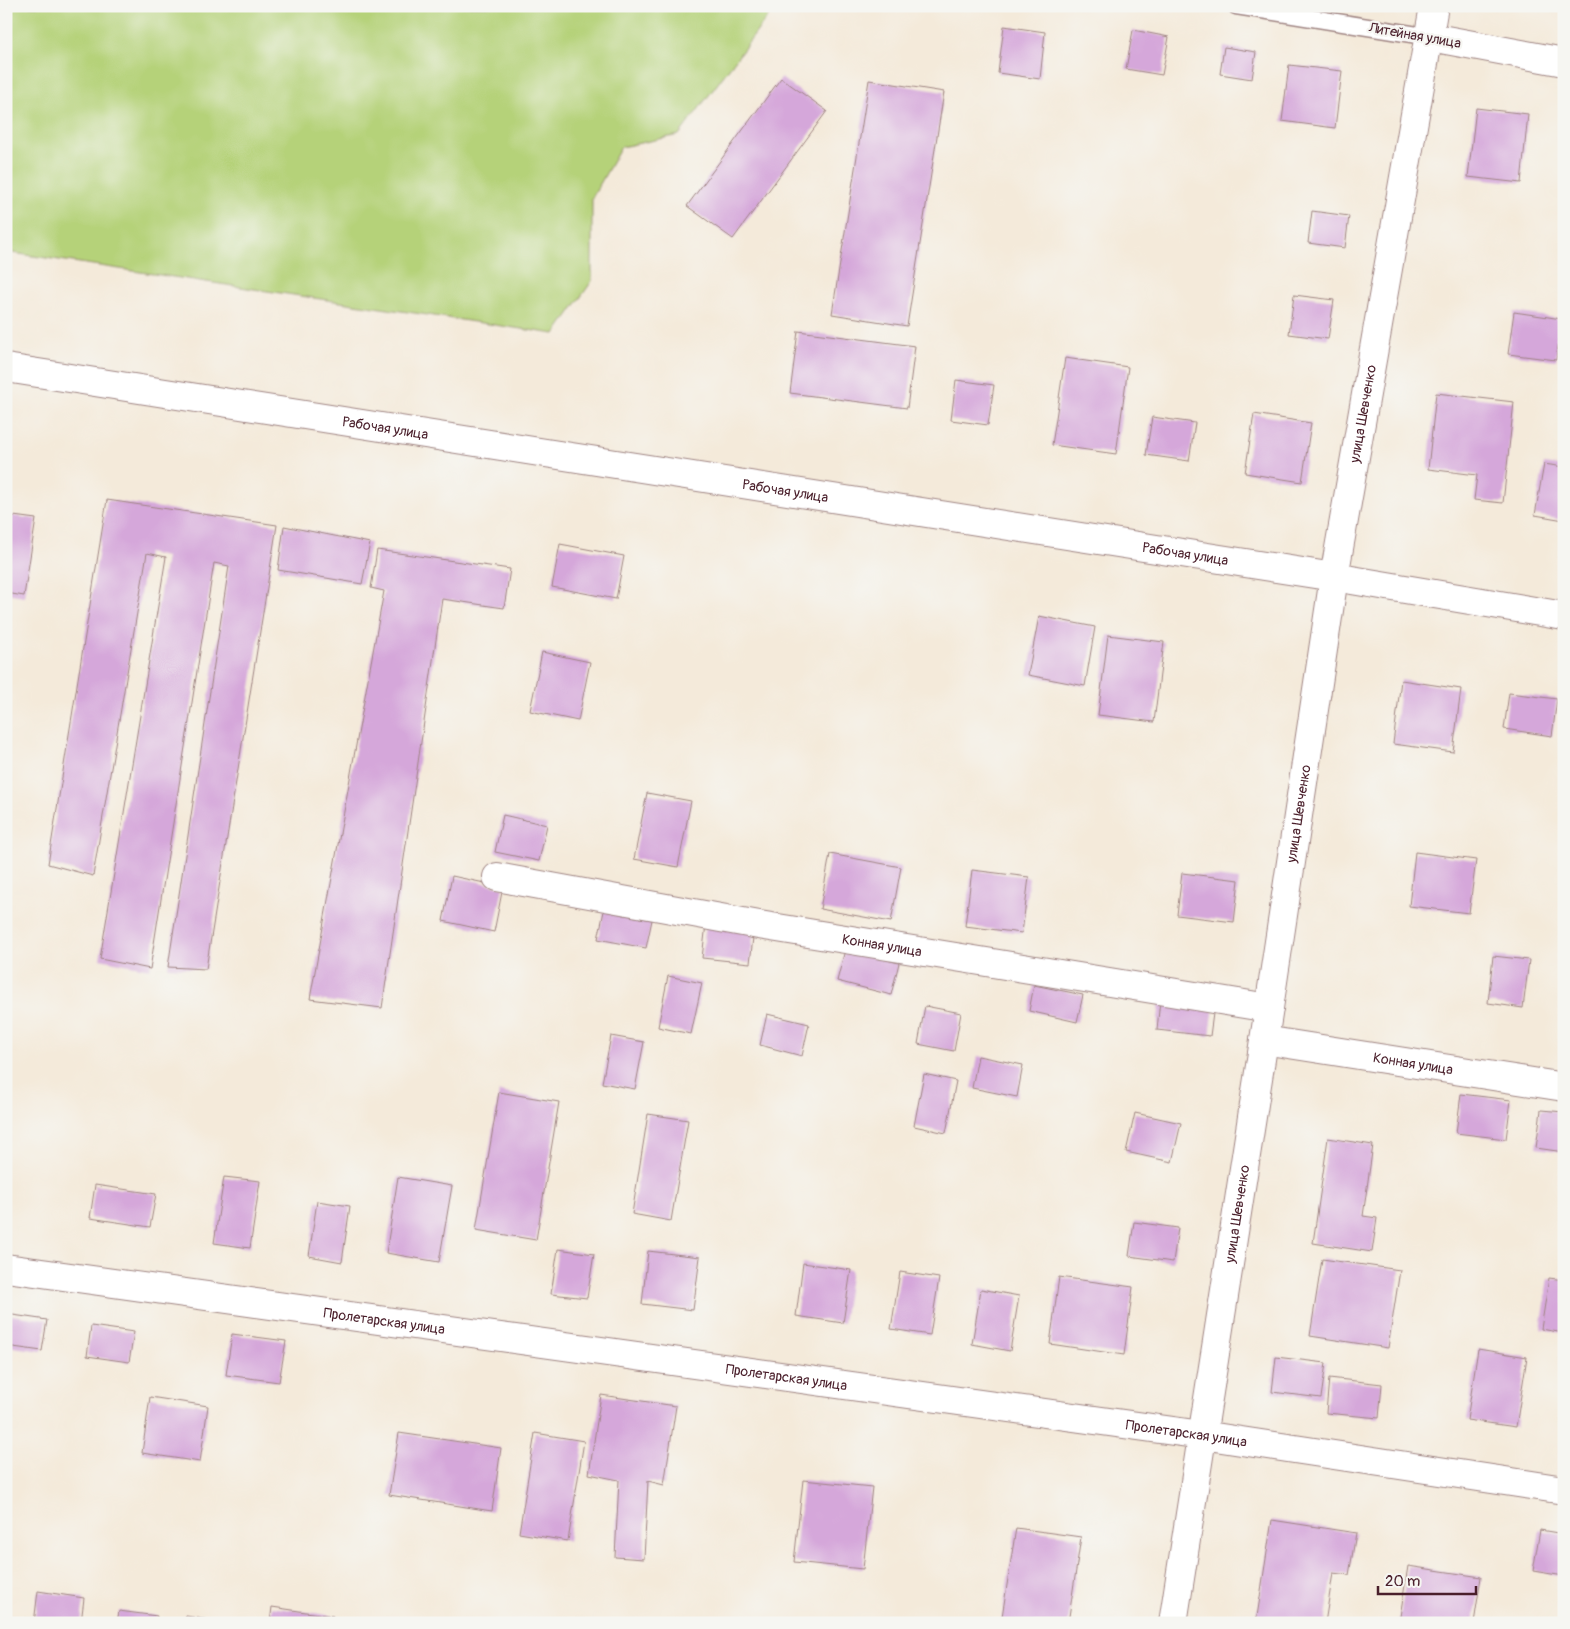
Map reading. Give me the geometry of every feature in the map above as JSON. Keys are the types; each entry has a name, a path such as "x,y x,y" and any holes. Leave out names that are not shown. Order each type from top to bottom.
{"street":[{"name":"улица Шевченко","path":"1173,1623 1334,577 1434,6"},
{"name":"Литейная улица","path":"1430,36 1564,62"},
{"name":"Рабочая улица","path":"6,368 1334,577 1564,616"},
{"name":"Конная улица","path":"497,877 758,925 1269,1008"},
{"name":"Конная улица","path":"1264,1040 1564,1087"},
{"name":"Пролетарская улица","path":"6,1268 1202,1435 1564,1490"}],"lane":[{"name":"Литейная улица","path":"1236,6 1430,36"}],"green space":[{"path":"6,6 776,6 679,135 621,147 592,198 592,281 555,334 6,252"}],"building":[{"path":"1004,26 1045,32 1040,79 998,73"},
{"path":"1133,30 1169,37 1162,75 1126,69"},
{"path":"1224,47 1256,52 1252,79 1220,74"},
{"path":"1289,65 1342,71 1335,128 1282,121"},
{"path":"781,78 827,111 733,239 687,206"},
{"path":"869,80 944,92 907,326 832,314"},
{"path":"1476,108 1528,114 1521,183 1468,177"},
{"path":"1312,211 1349,216 1345,248 1308,243"},
{"path":"1294,295 1334,300 1328,339 1289,334"},
{"path":"1514,312 1562,319 1556,360 1508,354"},
{"path":"798,331 915,346 907,408 790,393"},
{"path":"1065,358 1128,367 1116,454 1052,445"},
{"path":"956,380 994,385 988,425 951,420"},
{"path":"1436,393 1514,402 1503,503 1474,500 1477,475 1428,469"},
{"path":"1254,414 1311,423 1302,482 1245,473"},
{"path":"1152,417 1195,423 1189,461 1146,455"},
{"path":"1544,464 1564,467 1564,520 1535,515"},
{"path":"107,500 277,525 206,969 168,967 229,566 214,563 150,969 100,959 166,557 147,553 93,876 48,864"},
{"path":"6,515 36,519 24,596 6,593"},
{"path":"284,526 370,543 362,584 278,570"},
{"path":"560,544 624,556 616,599 552,587"},
{"path":"377,550 510,569 504,608 442,599 382,1008 310,999 384,591 371,588"},
{"path":"1039,616 1095,627 1085,686 1028,675"},
{"path":"1108,635 1164,642 1154,722 1098,715"},
{"path":"542,652 590,662 578,721 530,711"},
{"path":"1401,680 1461,689 1453,752 1393,744"},
{"path":"1509,693 1557,699 1552,736 1504,729"},
{"path":"647,793 691,801 678,867 634,859"},
{"path":"503,815 547,825 539,861 495,852"},
{"path":"1415,852 1476,860 1469,913 1409,906"},
{"path":"830,854 901,867 891,922 820,909"},
{"path":"972,870 1029,877 1022,933 965,926"},
{"path":"1182,873 1239,880 1234,922 1177,915"},
{"path":"452,876 503,887 494,932 443,921"},
{"path":"604,911 652,920 646,948 598,939"},
{"path":"706,924 754,929 750,963 702,958"},
{"path":"845,950 899,963 891,995 837,981"},
{"path":"1493,956 1529,960 1523,1008 1488,1003"},
{"path":"668,976 702,983 691,1034 658,1027"},
{"path":"1034,985 1083,995 1077,1022 1029,1011"},
{"path":"1160,1000 1214,1006 1210,1036 1157,1030"},
{"path":"925,1006 961,1013 954,1051 918,1044"},
{"path":"767,1014 809,1024 802,1056 760,1045"},
{"path":"611,1036 644,1042 635,1089 602,1083"},
{"path":"978,1056 1023,1065 1017,1097 972,1088"},
{"path":"924,1074 956,1081 946,1133 914,1126"},
{"path":"499,1092 559,1102 536,1240 476,1230"},
{"path":"1461,1094 1511,1100 1506,1139 1456,1133"},
{"path":"1541,1110 1564,1112 1564,1152 1536,1148"},
{"path":"1135,1113 1181,1123 1172,1162 1126,1152"},
{"path":"648,1114 688,1120 671,1221 632,1214"},
{"path":"1328,1138 1373,1145 1363,1216 1377,1218 1372,1252 1313,1243"},
{"path":"224,1177 260,1181 250,1248 214,1243"},
{"path":"398,1177 452,1186 439,1262 386,1253"},
{"path":"95,1185 156,1194 150,1227 90,1218"},
{"path":"317,1201 350,1206 342,1262 309,1256"},
{"path":"1134,1222 1178,1228 1173,1262 1129,1256"},
{"path":"558,1249 594,1254 587,1298 551,1294"},
{"path":"648,1251 700,1257 693,1310 642,1304"},
{"path":"1322,1259 1400,1270 1388,1348 1310,1336"},
{"path":"803,1263 851,1270 843,1323 796,1316"},
{"path":"900,1272 939,1278 930,1335 891,1329"},
{"path":"1059,1277 1133,1287 1124,1355 1050,1344"},
{"path":"1549,1278 1564,1280 1564,1333 1541,1329"},
{"path":"981,1289 1019,1296 1010,1351 972,1344"},
{"path":"6,1314 47,1320 42,1351 6,1346"},
{"path":"91,1326 134,1332 129,1362 87,1356"},
{"path":"232,1334 286,1341 279,1382 226,1375"},
{"path":"1478,1349 1527,1357 1516,1427 1467,1420"},
{"path":"1276,1357 1326,1363 1321,1398 1272,1392"},
{"path":"1329,1378 1382,1384 1379,1418 1326,1413"},
{"path":"601,1395 676,1406 664,1485 648,1481 644,1559 615,1557 619,1480 589,1474"},
{"path":"150,1397 208,1406 200,1462 142,1453"},
{"path":"399,1433 501,1448 492,1511 389,1495"},
{"path":"535,1433 584,1441 568,1541 519,1533"},
{"path":"803,1480 872,1487 863,1569 794,1562"},
{"path":"1272,1520 1356,1533 1349,1575 1333,1573 1325,1623 1256,1623"},
{"path":"1016,1528 1081,1537 1068,1623 1001,1623"},
{"path":"1540,1530 1564,1534 1564,1576 1533,1571"},
{"path":"1408,1566 1481,1577 1474,1623 1399,1623"},
{"path":"38,1591 84,1598 81,1623 34,1623"},
{"path":"272,1607 333,1616 332,1623 270,1623"},
{"path":"119,1611 157,1616 156,1623 117,1623"},
{"path":"186,1616 221,1622 221,1623 185,1623"}]}
